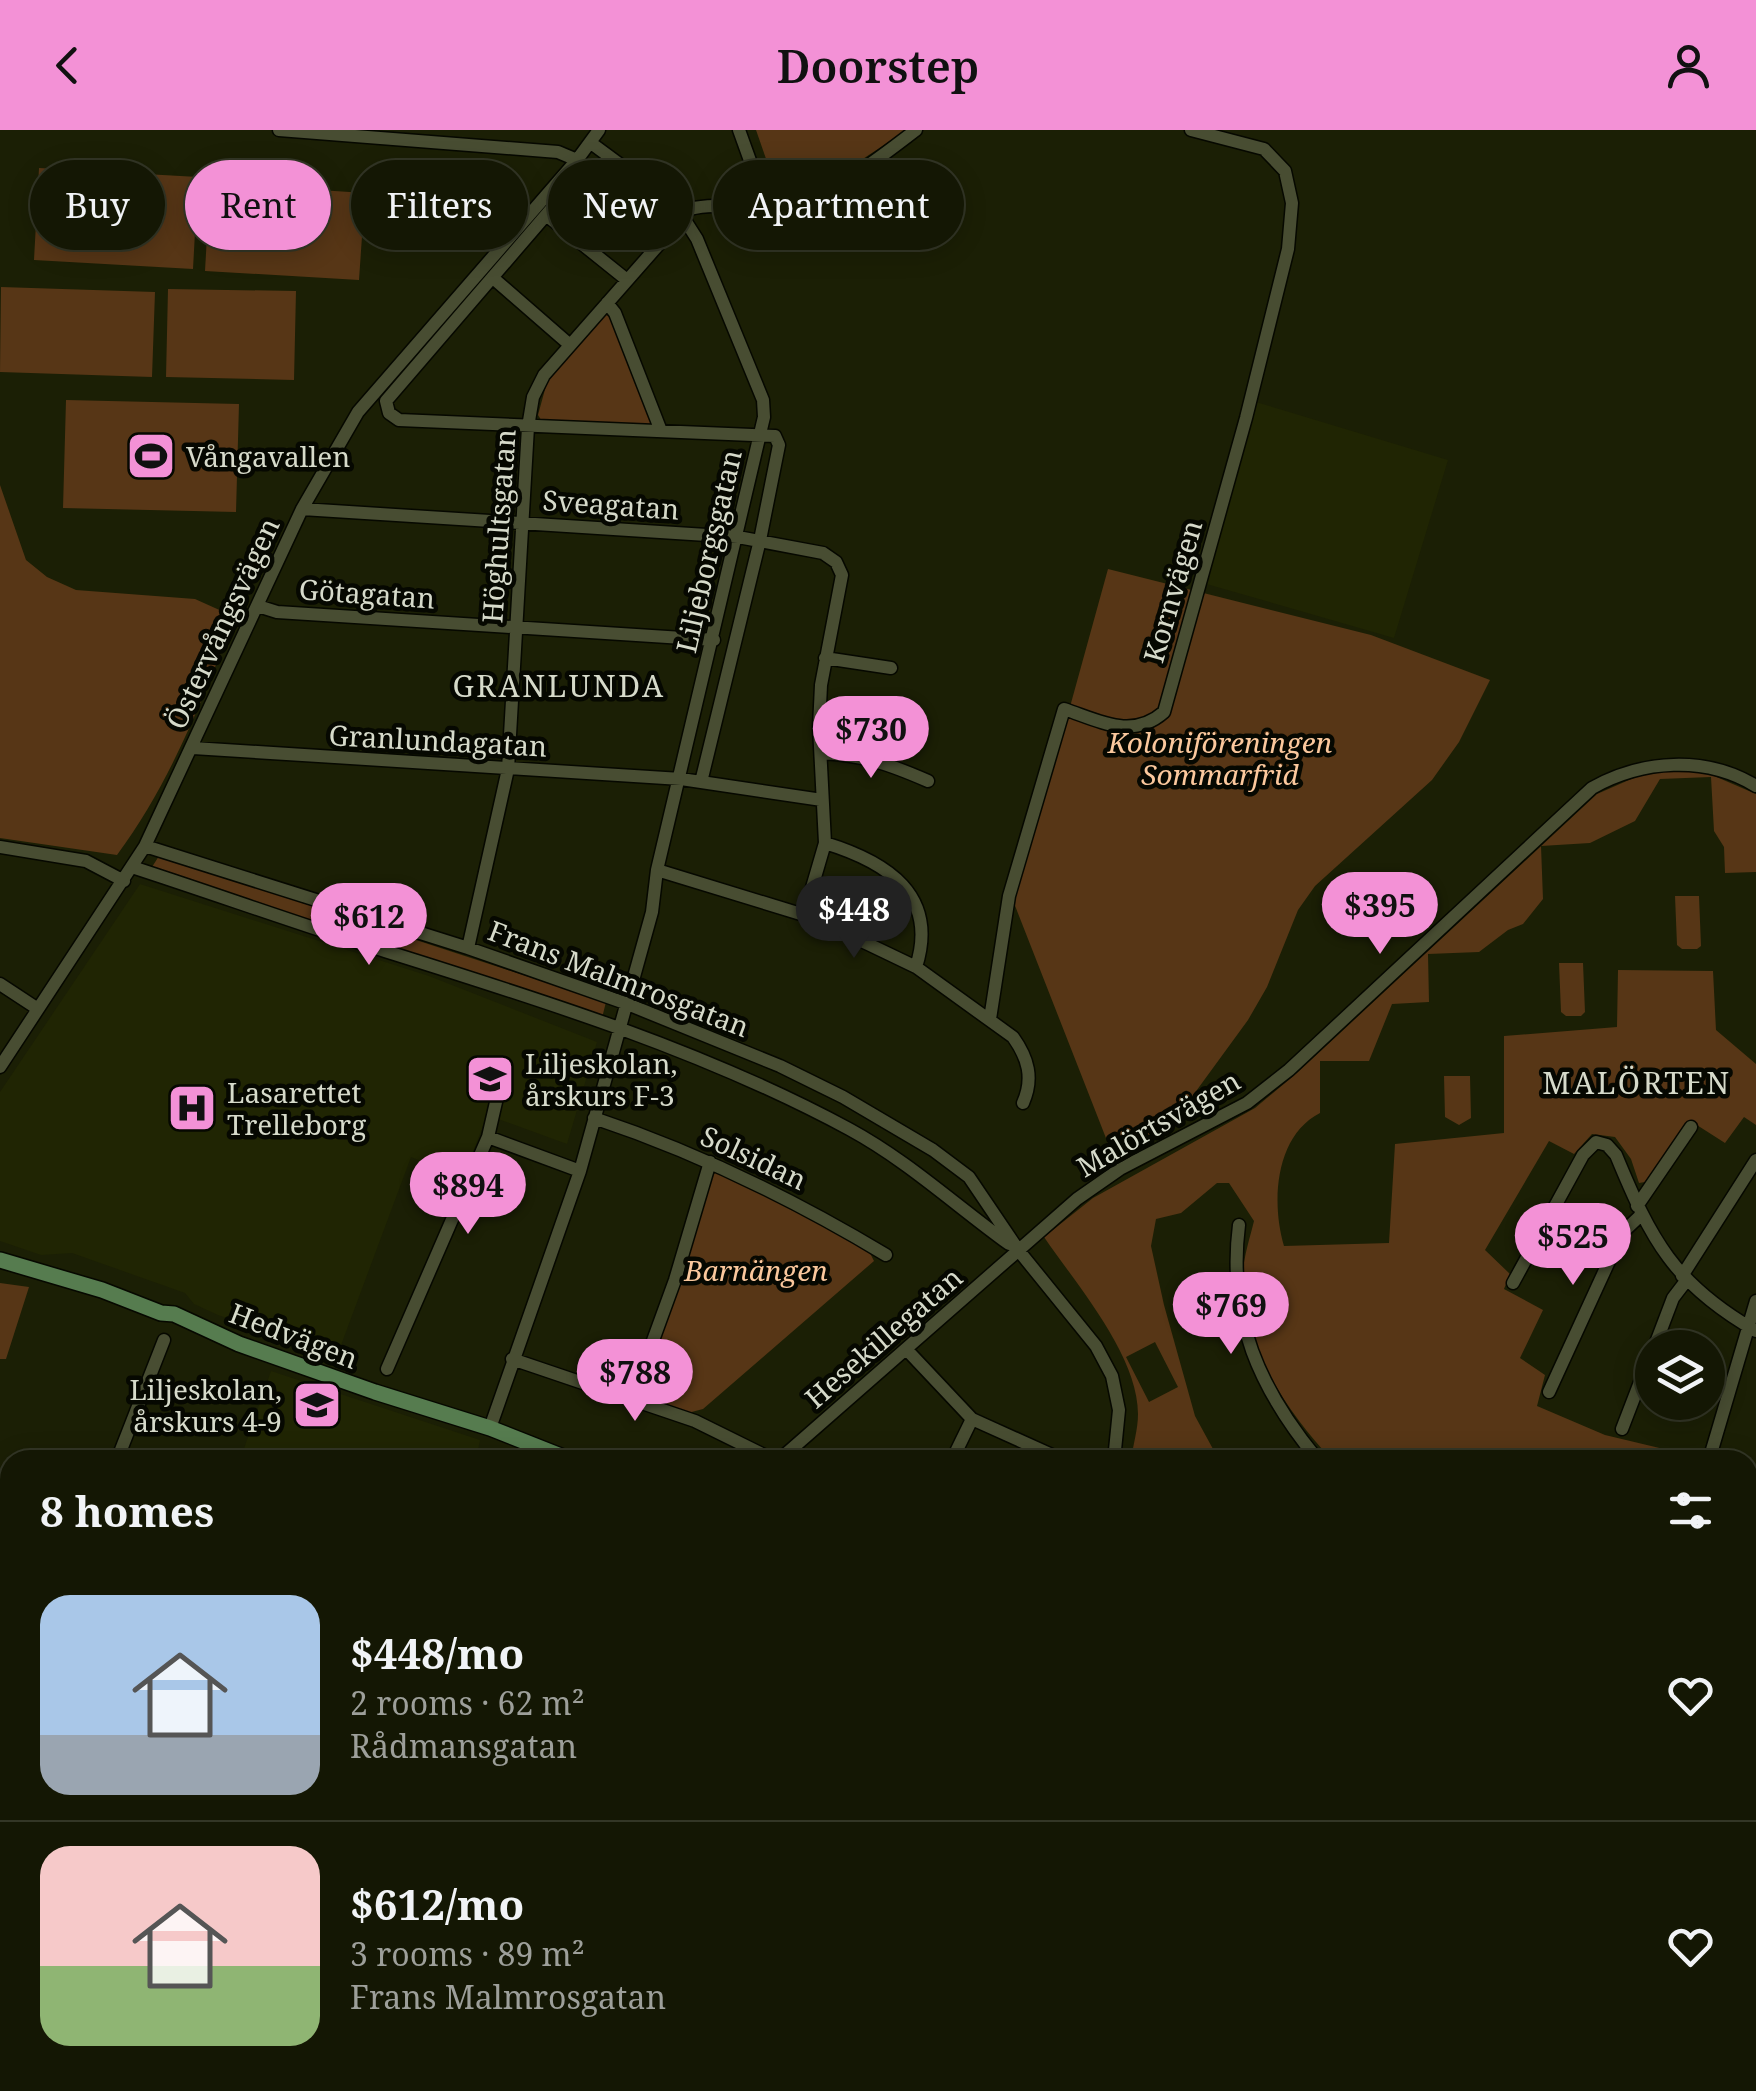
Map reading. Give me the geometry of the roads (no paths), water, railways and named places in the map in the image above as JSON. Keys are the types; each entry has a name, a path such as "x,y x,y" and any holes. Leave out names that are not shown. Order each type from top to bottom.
{"main road":[{"name":"Hedvägen","path":"0,1260 174,1314 238,1343 546,1450"}],"street":[{"path":"279,130 558,152 577,160"},
{"path":"739,130 750,160"},
{"path":"693,208 794,204 826,191 916,130"},
{"name":"Kornvägen","path":"990,1020 1009,896 1064,710 1133,728 1150,725 1164,712 1246,418 1288,248 1292,203 1285,171 1264,149 1192,130"},
{"name":"Östervångsvägen","path":"577,160 595,136"},
{"name":"Liljeborgsgatan","path":"595,136 622,160"},
{"name":"Östervångsvägen","path":"0,1068 145,846 302,509 358,412 548,193"},
{"path":"548,212 386,400 389,412 400,420 761,434"},
{"path":"546,214 627,280"},
{"name":"Liljeborgsgatan","path":"490,1428 580,1172 652,912 657,870 761,434 763,400 693,233"},
{"name":"Höghultsgatan","path":"468,948 508,769 533,397 544,375 654,250"},
{"path":"493,278 570,345"},
{"path":"608,303 661,430"},
{"name":"Liljeborgsgatan","path":"702,782 779,446 775,436 761,434"},
{"name":"Sveagatan","path":"302,509 738,537 823,552 836,562 842,575 825,658"},
{"name":"Götagatan","path":"258,606 277,612 714,640"},
{"path":"804,915 825,843 818,727 825,658 890,668"},
{"name":"Granlundagatan","path":"193,748 680,780 822,800"},
{"path":"821,753 856,754 928,781"},
{"name":"Malörtsvägen","path":"1019,1252 1096,1184 1247,1103 1289,1070 1592,788 1616,775 1652,766 1685,764 1716,768 1756,786"},
{"path":"825,843 874,861 912,897 922,924 922,949 916,967"},
{"name":"Frans Malmrosgatan","path":"145,846 468,948 625,1003 780,1066 843,1097 933,1150 969,1177 1019,1252 1096,1346 1112,1376 1119,1410 1115,1450"},
{"path":"0,847 86,860 124,881"},
{"name":"Frans Malmrosgatan","path":"132,868 618,1029 710,1064 850,1130 916,1170 1019,1252"},
{"path":"657,870 804,915 916,967 1013,1037 1029,1070 1030,1088 1023,1103"},
{"path":"0,984 38,1009"},
{"path":"387,1369 488,1137 500,1089"},
{"name":"Solsidan","path":"594,1118 710,1162 791,1201 886,1255"},
{"path":"1549,1392 1622,1233 1691,1127"},
{"path":"488,1137 580,1172"},
{"path":"1513,1282 1583,1155 1596,1142 1607,1145 1616,1155 1653,1237 1684,1278 1699,1294 1752,1329"},
{"path":"1660,1330 1684,1278 1756,1160"},
{"path":"631,1401 710,1162"},
{"path":"1239,1225 1238,1293 1244,1328 1271,1396 1311,1450"},
{"name":"Hesekillegatan","path":"789,1450 1019,1252"},
{"path":"1712,1450 1752,1329 1756,1301"},
{"path":"122,1450 164,1340"},
{"path":"907,1350 972,1419 1040,1450"},
{"path":"512,1359 695,1421 756,1450"},
{"path":"1622,1430 1635,1396"},
{"path":"957,1450 972,1419"}],"place":[{"name":"Vångavallen","path":"151,456"},
{"name":"Liljeskolan, årskurs F-3","path":"490,1079"},
{"name":"Lasarettet Trelleborg","path":"192,1108"},
{"name":"Liljeskolan, årskurs 4-9","path":"317,1405"}],"district":[{"name":"GRANLUNDA","path":"559,685"},
{"name":"MALÖRTEN","path":"1637,1082"}],"park label":[{"name":"Koloniföreningen Sommarfrid","path":"1220,758"},
{"name":"Barnängen","path":"756,1270"}]}
